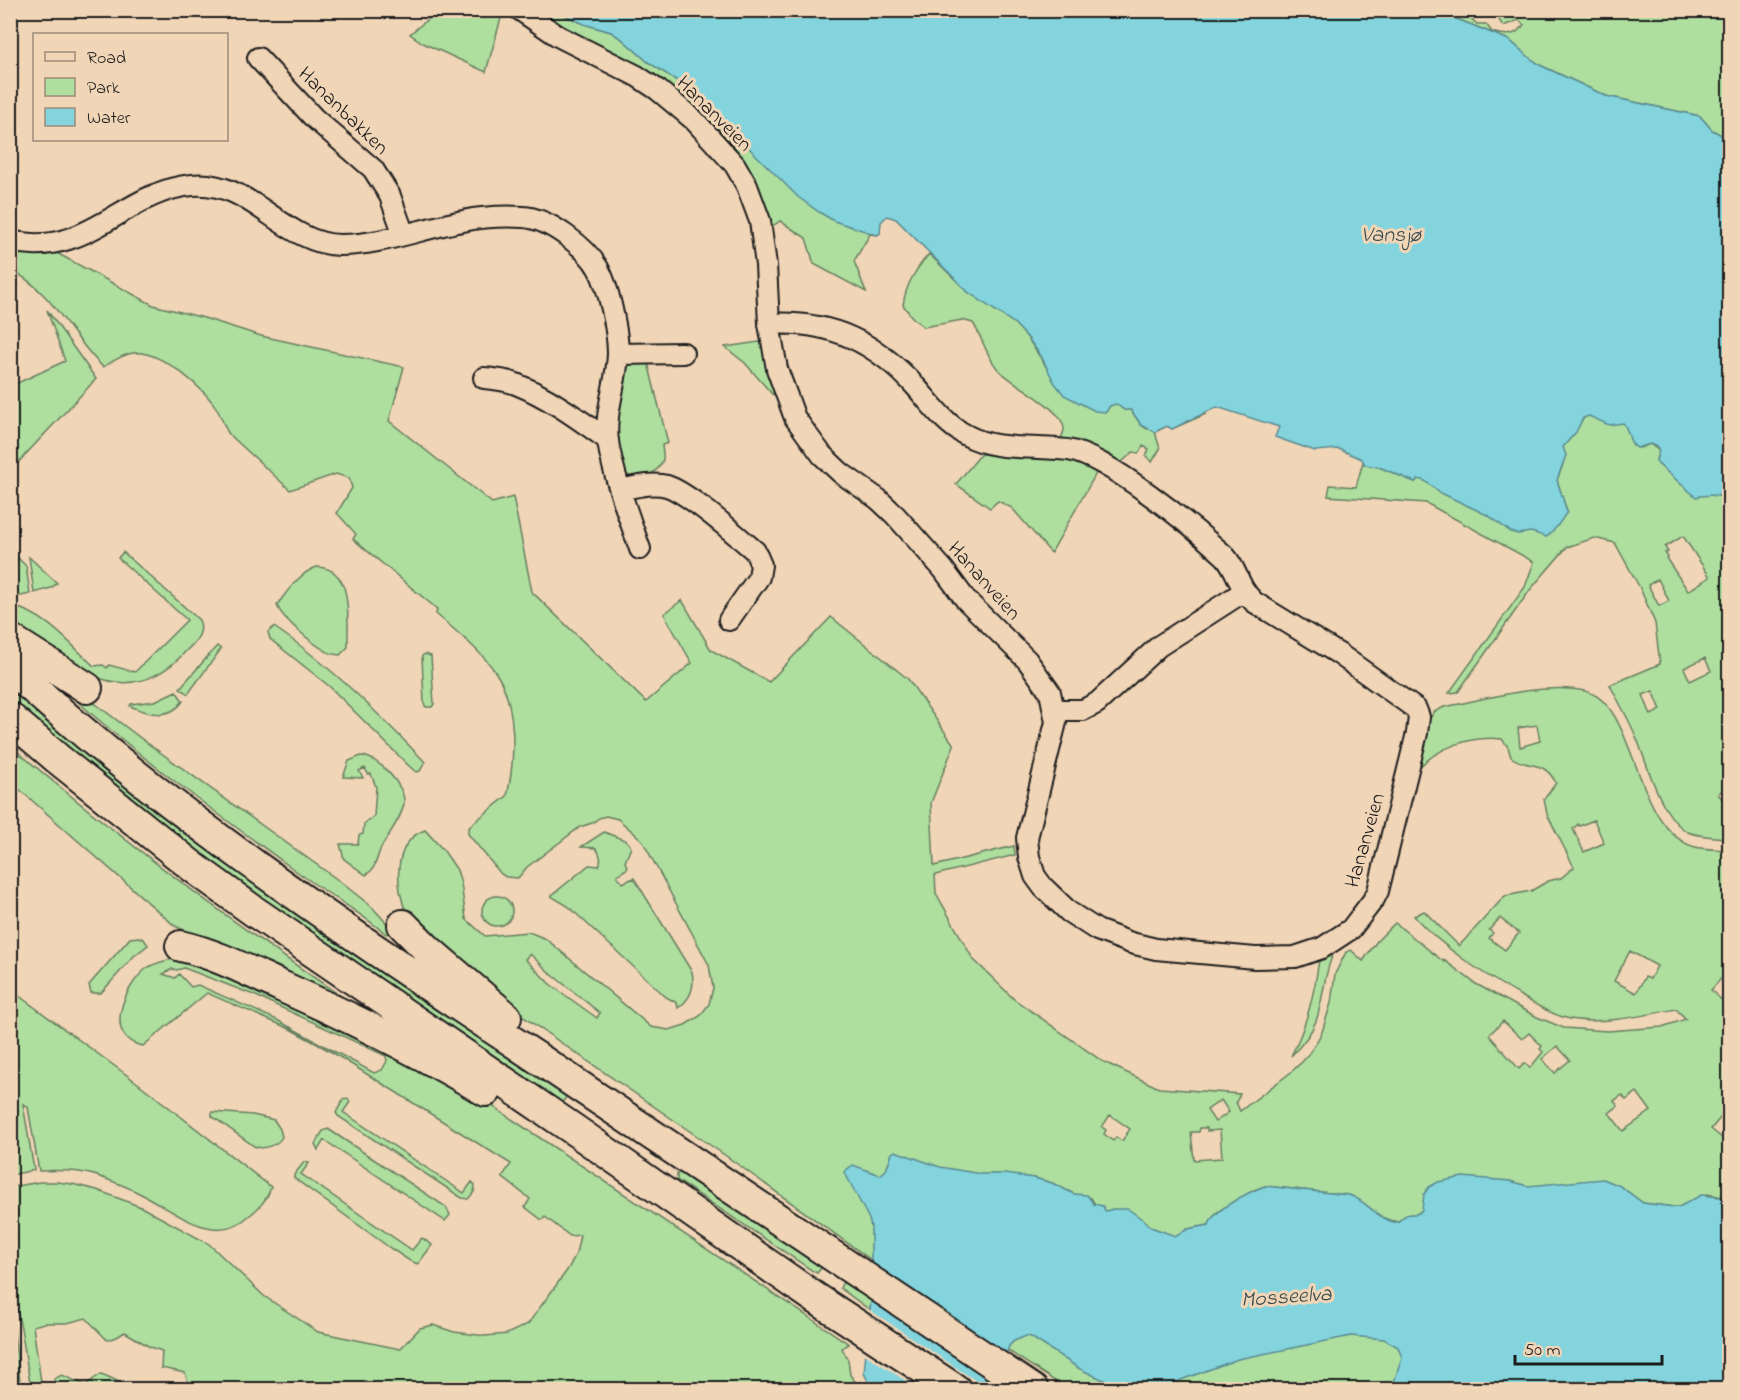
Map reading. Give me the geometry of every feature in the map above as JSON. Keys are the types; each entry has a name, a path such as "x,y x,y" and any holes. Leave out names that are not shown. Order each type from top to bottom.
{"highway":[{"path":"10,639 87,688"},
{"path":"10,667 78,728 169,802 356,937 1033,1389"},
{"path":"10,718 193,867 255,912 814,1297 956,1389"},
{"path":"403,925 429,951 515,1023 539,1059"},
{"path":"181,946 250,972 391,1036 530,1118 573,1129"}],"street":[{"name":"Hananveien","path":"520,10 558,36 638,76 658,90 701,128 735,165 747,186 760,221 766,265 769,324 777,369 799,424 828,461 895,515 943,569 966,600 1027,660 1050,692 1056,722 1027,838 1029,857 1035,876 1069,912 1097,930 1131,943 1156,949 1255,958 1295,957 1322,948 1351,929 1378,891 1419,717 1416,709 1410,703 1339,654 1254,602 1243,592"},
{"name":"Hananbakken","path":"258,58 314,118 373,170 390,196 404,235"},
{"path":"10,241 45,244 69,240 97,228 135,204 163,191 199,184 220,187 242,195 298,234 324,244 359,245 462,221 500,217 526,217 538,220 559,231 580,247 598,268 607,292 618,354 608,416 608,441 620,490 640,549"},
{"path":"769,324 795,322 812,325 868,345 900,368 942,416 963,434 981,442 1069,450 1105,465 1162,504 1233,564 1243,592 1159,646 1097,703 1083,710 1055,710"},
{"path":"618,354 683,352"},
{"path":"484,378 516,384 534,392 608,441"},
{"path":"620,490 644,485 666,486 683,494 755,551 761,565 759,577 729,620"}],"green space":[{"path":"438,11 503,11 486,72 423,43 410,34"},
{"path":"534,11 556,11 584,24 611,32 622,39 648,62 676,80 880,233 870,234 854,261 866,292 814,264 806,238 780,221 771,227 761,191 748,165 725,136 698,108 654,76"},
{"path":"1437,11 1463,11 1477,24 1486,24 1492,32 1505,35 1517,32 1524,25 1519,20 1503,26 1498,18 1498,11 1729,11 1729,139 1712,130 1700,116 1606,96 1542,66 1509,40"},
{"path":"10,249 53,251 153,305 261,336 404,367 389,421 492,503 513,497 532,592 646,702 692,663 664,614 682,600 711,650 769,682 831,617 908,679 954,745 931,803 934,866 1014,846 1015,855 935,875 936,893 973,959 1014,999 1102,1061 1159,1088 1240,1094 1236,1102 1240,1111 1290,1073 1312,1050 1322,1032 1331,1003 1335,974 1346,952 1351,950 1363,961 1377,941 1395,923 1476,984 1537,1017 1564,1028 1607,1031 1662,1027 1686,1019 1676,1009 1636,1017 1592,1021 1560,1016 1537,1005 1478,969 1451,950 1414,916 1424,911 1459,946 1505,896 1531,891 1548,881 1561,878 1574,867 1547,814 1544,799 1556,783 1551,775 1541,767 1511,757 1502,739 1479,739 1456,744 1435,755 1417,770 1429,720 1434,712 1444,707 1534,690 1585,691 1602,700 1615,716 1644,788 1656,812 1670,831 1693,847 1729,850 1729,970 1711,990 1729,1007 1729,1114 1725,1120 1721,1117 1711,1129 1729,1144 1729,1198 1707,1194 1679,1207 1674,1207 1643,1203 1621,1187 1422,1210 1416,1215 1407,1215 1399,1221 1392,1221 1349,1195 1265,1186 1254,1190 1216,1213 1209,1225 1188,1229 1175,1236 1158,1231 1145,1221 1113,1209 1105,1211 1091,1198 1074,1194 1052,1183 1034,1178 992,1174 870,1259 726,1156 493,996 407,914 400,892 399,867 407,845 414,836 425,830 457,870 466,919 485,936 529,932 546,939 651,1027 669,1030 685,1025 700,1016 709,1004 713,988 709,965 642,840 618,819 606,816 580,827 527,867 518,878 501,874 468,834 468,829 472,824 507,796 512,766 513,733 503,686 484,658 436,614 437,609 353,539 356,534 337,513 352,488 349,478 336,474 290,490 229,434 219,413 205,393 169,364 144,353 133,353 103,367 50,302 26,279 11,270 11,262 14,261","holes":["1537,725 1540,741 1520,747 1518,728","1594,820 1604,843 1584,852 1573,829 1578,824 1579,826","1500,918 1519,933 1505,950 1489,938 1493,933 1489,930","1630,951 1657,966 1650,979 1645,977 1636,993 1614,981","530,954 600,1013 597,1018 551,985 525,959","1503,1021 1522,1039 1529,1033 1542,1046 1540,1049 1543,1052 1530,1068 1525,1063 1519,1069 1489,1035","1557,1046 1570,1060 1555,1073 1542,1059","1637,1092 1651,1111 1623,1131 1609,1113 1618,1106 1614,1101 1622,1095 1626,1100","1221,1100 1229,1112 1215,1122 1207,1110","1110,1115 1130,1129 1122,1141 1116,1137 1113,1141 1104,1134 1106,1130 1102,1127","1200,1128 1207,1128 1207,1131 1220,1130 1222,1158 1194,1160 1191,1132 1199,1132"]},
{"path":"929,254 968,292 1015,324 1027,337 1047,368 1124,410 1131,410 1141,425 1147,429 1207,407 1206,414 1172,429 1167,426 1155,432 1160,449 1152,462 1146,456 1149,449 1143,446 1139,453 1133,452 1121,463 1059,442 1064,431 1062,421 1046,405 997,368 973,323 962,320 924,327 903,305 912,277"},
{"path":"47,310 96,379 11,470 11,386 65,361"},
{"path":"759,342 763,345 778,396 772,394 745,363 725,347"},
{"path":"648,363 668,443 662,445 663,459 657,470 646,477 633,478 623,471 620,464 616,438 616,406 623,372 631,364"},
{"path":"1586,415 1623,423 1634,446 1640,448 1650,444 1659,451 1656,460 1658,464 1692,493 1728,497 1730,505 1730,783 1718,794 1729,807 1729,839 1688,832 1670,815 1656,790 1637,739 1610,685 1660,664 1655,623 1640,588 1615,543 1594,538 1567,547 1530,590 1458,692 1449,693 1525,587 1534,562 1426,503 1328,496 1330,485 1356,487 1363,462 1365,465 1379,467 1415,482 1418,479 1425,480 1439,492 1560,519 1567,512 1557,480 1563,464 1563,447","holes":["1683,536 1710,577 1688,591 1666,558 1668,557 1665,553 1668,552 1665,547","1658,579 1669,601 1659,606 1648,585","1705,658 1711,671 1690,681 1684,668","1653,691 1661,710 1651,715 1643,695"]},
{"path":"981,454 1019,458 1058,454 1098,470 1051,553 1012,508 998,501 990,508 956,484"},
{"path":"11,551 26,566 30,594 21,596 11,593"},
{"path":"123,552 199,620 201,625 196,641 166,669 143,680 118,682 105,680 84,671 11,624 11,606 46,622 94,666 103,665 107,668 109,665 135,672 187,620 118,558"},
{"path":"29,557 57,583 51,588 34,593"},
{"path":"317,567 329,570 338,576 346,597 348,647 340,655 320,648 306,637 285,617 277,605 305,573"},
{"path":"274,627 334,673 390,727 425,762 420,771 416,772 409,766 329,686 270,639 268,632"},
{"path":"217,646 221,649 188,694 180,688"},
{"path":"425,654 431,656 434,704 432,707 426,707 424,704 422,656"},
{"path":"10,687 143,798 267,893 568,1095 561,1104 198,855 19,709 11,701"},
{"path":"176,691 183,701 172,711 158,714 130,706 155,701"},
{"path":"69,694 89,699 338,880 372,907 391,928 391,933 386,934 209,807 124,741"},
{"path":"11,746 95,816 181,882 360,1009 175,926 11,782"},
{"path":"361,756 375,761 389,773 400,788 404,803 401,814 381,848 374,867 366,875 344,859 340,844 358,844 359,835 363,834 364,824 374,816 376,787 371,774 368,774 365,768 359,771 363,778 343,777 349,761"},
{"path":"604,832 627,841 631,847 625,862 628,868 617,875 622,883 634,878 692,972 691,992 678,1008 677,1003 666,997 568,906 551,896 589,865 599,866 600,857 596,848 581,847"},
{"path":"497,896 508,900 512,911 508,922 497,926 486,922 482,911 486,900"},
{"path":"130,938 144,939 148,945 134,956 101,993 91,993 89,985"},
{"path":"1334,952 1316,1021 1305,1040 1291,1056 1309,1009 1319,960"},
{"path":"178,958 218,969 486,1102 849,1344 842,1348 848,1360 850,1375 861,1389 189,1389 185,1373 161,1368 162,1351 150,1347 125,1332 107,1340 86,1318 67,1323 44,1323 33,1326 42,1389 31,1389 21,1328 11,1286 11,1236 17,1236 15,1227 17,1211 11,1215 11,1187 40,1182 72,1184 97,1190 141,1207 209,1244 264,1296 318,1332 400,1349 420,1328 433,1325 454,1332 486,1336 507,1334 528,1324 568,1269 576,1254 580,1235 570,1236 545,1217 542,1220 525,1207 530,1199 502,1177 511,1164 330,1051 290,1029 207,993 143,1046 130,1041 123,1033 120,1022 121,1010 131,986 147,968","holes":["184,968 254,995 386,1056 387,1061 382,1070 374,1073 277,1020 198,985 191,987 179,974 175,978 163,974 172,969"]},
{"path":"11,990 139,1084 271,1187 256,1210 236,1225 222,1228 208,1227 180,1216 130,1188 100,1177 74,1171 39,1171 28,1107 23,1104 34,1170 11,1175 11,1139 15,1137 13,1129 10,1130"},
{"path":"348,1099 350,1102 343,1112 464,1193 472,1182 475,1185 474,1192 468,1199 462,1198 338,1116 336,1113 343,1100"},
{"path":"212,1112 253,1115 274,1120 282,1137 277,1143 269,1146 261,1148 254,1146 212,1116"},
{"path":"328,1129 446,1207 450,1215 445,1221 324,1140 318,1150 315,1144 323,1131"},
{"path":"304,1162 309,1163 301,1174 412,1250 422,1238 432,1245 418,1264 390,1248 294,1178"},
{"path":"682,1172 817,1261 822,1267 817,1273 813,1271 677,1180 677,1174"},
{"path":"843,1282 871,1300 870,1310 840,1288"},
{"path":"1258,1303 1666,1389 1067,1389 1007,1350 1008,1321"},
{"path":"10,1319 14,1333 21,1389 11,1389"},
{"path":"101,1374 136,1389 58,1389 54,1379 62,1375 85,1385"}],"water":[{"name":"Vansjø","path":"556,11 1437,11 1509,40 1542,66 1606,96 1700,116 1712,130 1729,139 1729,505 1726,496 1696,497 1658,464 1657,447 1650,444 1637,448 1634,446 1623,423 1609,425 1589,416 1583,418 1576,432 1563,447 1566,455 1557,480 1567,512 1546,537 1531,532 1518,534 1511,532 1489,516 1439,492 1425,481 1418,479 1415,482 1379,467 1365,465 1362,459 1339,449 1315,451 1275,437 1279,427 1217,407 1172,429 1167,426 1155,432 1141,425 1131,410 1124,410 1116,404 1110,406 1106,412 1095,411 1064,395 1054,382 1041,356 1015,324 968,292 896,219 887,216 881,222 880,233 877,235 834,221 819,212 798,197 731,130 676,80 648,62 611,32 584,24"},
{"name":"Mosseelva","path":"895,1151 940,1167 981,1174 1005,1174 1034,1178 1052,1183 1074,1194 1087,1195 1094,1204 1103,1206 1105,1211 1128,1209 1151,1227 1175,1236 1188,1229 1209,1225 1224,1207 1265,1186 1349,1195 1382,1217 1396,1222 1406,1215 1417,1214 1422,1210 1424,1194 1429,1187 1438,1182 1463,1177 1510,1181 1528,1186 1603,1179 1620,1186 1643,1203 1674,1207 1679,1207 1701,1195 1730,1198 1729,1389 1403,1389 1394,1382 1402,1358 1398,1347 1384,1339 1351,1336 1238,1359 1181,1380 1167,1390 1123,1389 1080,1369 1026,1336 1009,1346 995,1389 872,1389 864,1373 871,1300 871,1227 845,1173 853,1165 880,1175 886,1170 892,1153"}],"pier":[{"path":"867,1308 988,1389 918,1389 863,1353"}]}
